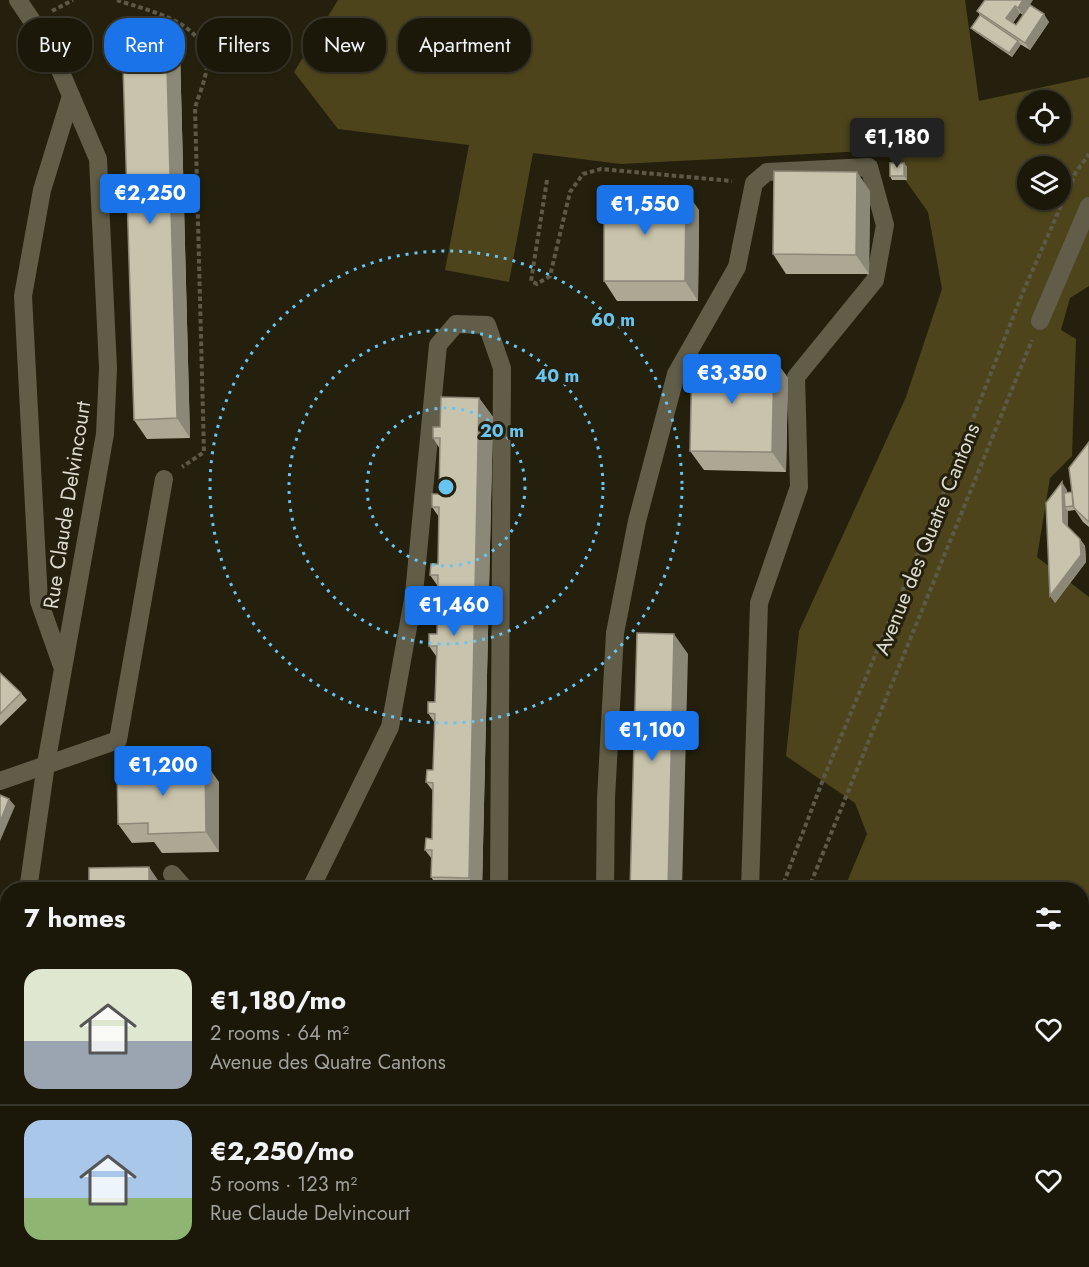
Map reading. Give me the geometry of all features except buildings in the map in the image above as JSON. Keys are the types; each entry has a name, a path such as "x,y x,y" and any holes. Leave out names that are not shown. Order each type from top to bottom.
{"street":[{"name":"Rue Claude Delvincourt","path":"18,0 51,49 98,159 108,368 105,434 62,667 29,882"},
{"path":"62,667 39,602 23,296 42,190 71,96"},
{"path":"605,882 606,798 615,633 636,521 676,374 737,267 754,183 767,172 869,167 885,225 874,280 796,377 799,487 759,603 750,882"},
{"path":"1040,321 1089,206"},
{"path":"314,882 390,727 414,594 438,345 456,324 487,325 502,368 499,882"},
{"path":"0,781 118,740 164,479"},
{"path":"172,874 179,882"}],"path":[{"path":"117,0 179,22 199,40 207,62 195,108 204,452 164,479"},
{"path":"785,882 824,777 945,487 1023,292 1076,172 1089,154"},
{"path":"547,180 531,281 537,284 550,276 570,192 583,174 602,169 754,183"},
{"name":"Avenue des Quatre Cantons","path":"811,882 1040,321"}],"shaded area":[{"path":"338,0 965,0 979,101 1017,93 1017,144 1071,144 1071,90 1029,90 1089,77 1089,286 1070,298 1061,330 1076,339 1072,456 1050,478 1037,557 1089,597 1089,882 847,882 867,834 855,803 786,756 799,631 906,397 942,289 928,212 884,150 621,164 533,153 509,282 445,270 469,145 338,129 294,72 303,57 303,72 386,72 386,18 327,18"}]}
